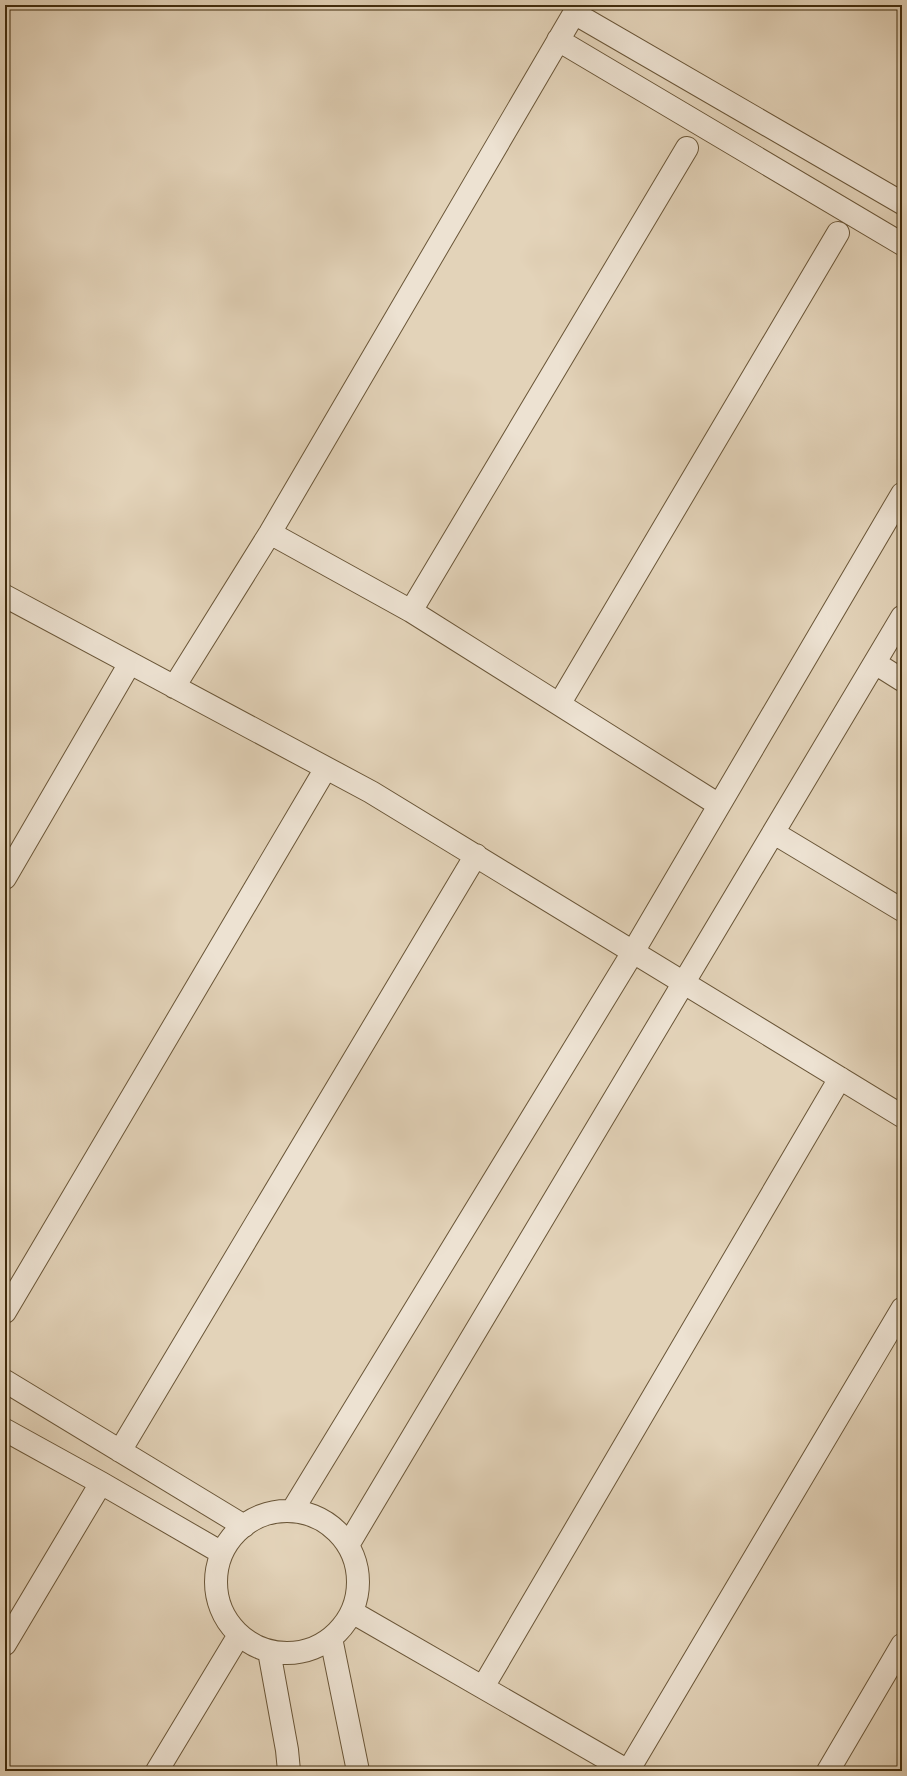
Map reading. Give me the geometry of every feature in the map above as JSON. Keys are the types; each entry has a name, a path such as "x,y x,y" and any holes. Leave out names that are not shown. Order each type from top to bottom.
{"street":[{"path":"174,687 270,533 576,9 902,203"},
{"path":"558,40 902,244"},
{"path":"411,610 687,148"},
{"path":"560,703 838,233"},
{"path":"292,1511 633,952 902,494"},
{"path":"270,533 411,610 719,804"},
{"path":"5,596 371,792 902,1116"},
{"path":"348,1546 902,617"},
{"path":"5,878 130,663"},
{"path":"875,663 902,680"},
{"path":"5,1312 326,768"},
{"path":"774,833 902,910"},
{"path":"120,1451 476,855"},
{"path":"483,1687 840,1078"},
{"path":"352,1612 628,1771 902,1309"},
{"path":"5,1382 244,1526"},
{"path":"5,1430 101,1483 222,1553"},
{"path":"5,1644 101,1483"},
{"path":"292,1511 309,1514 324,1521 338,1532 348,1546 355,1561 359,1578 357,1595 352,1612 344,1626 331,1638 317,1646 302,1651 285,1653 269,1651 253,1644 240,1635 228,1621 220,1605 217,1570 222,1553 231,1538 244,1526 258,1517 274,1512 292,1511"},
{"path":"157,1771 240,1635"},
{"path":"331,1638 358,1771"},
{"path":"828,1771 902,1645"},
{"path":"269,1651 287,1750 289,1771"}]}
